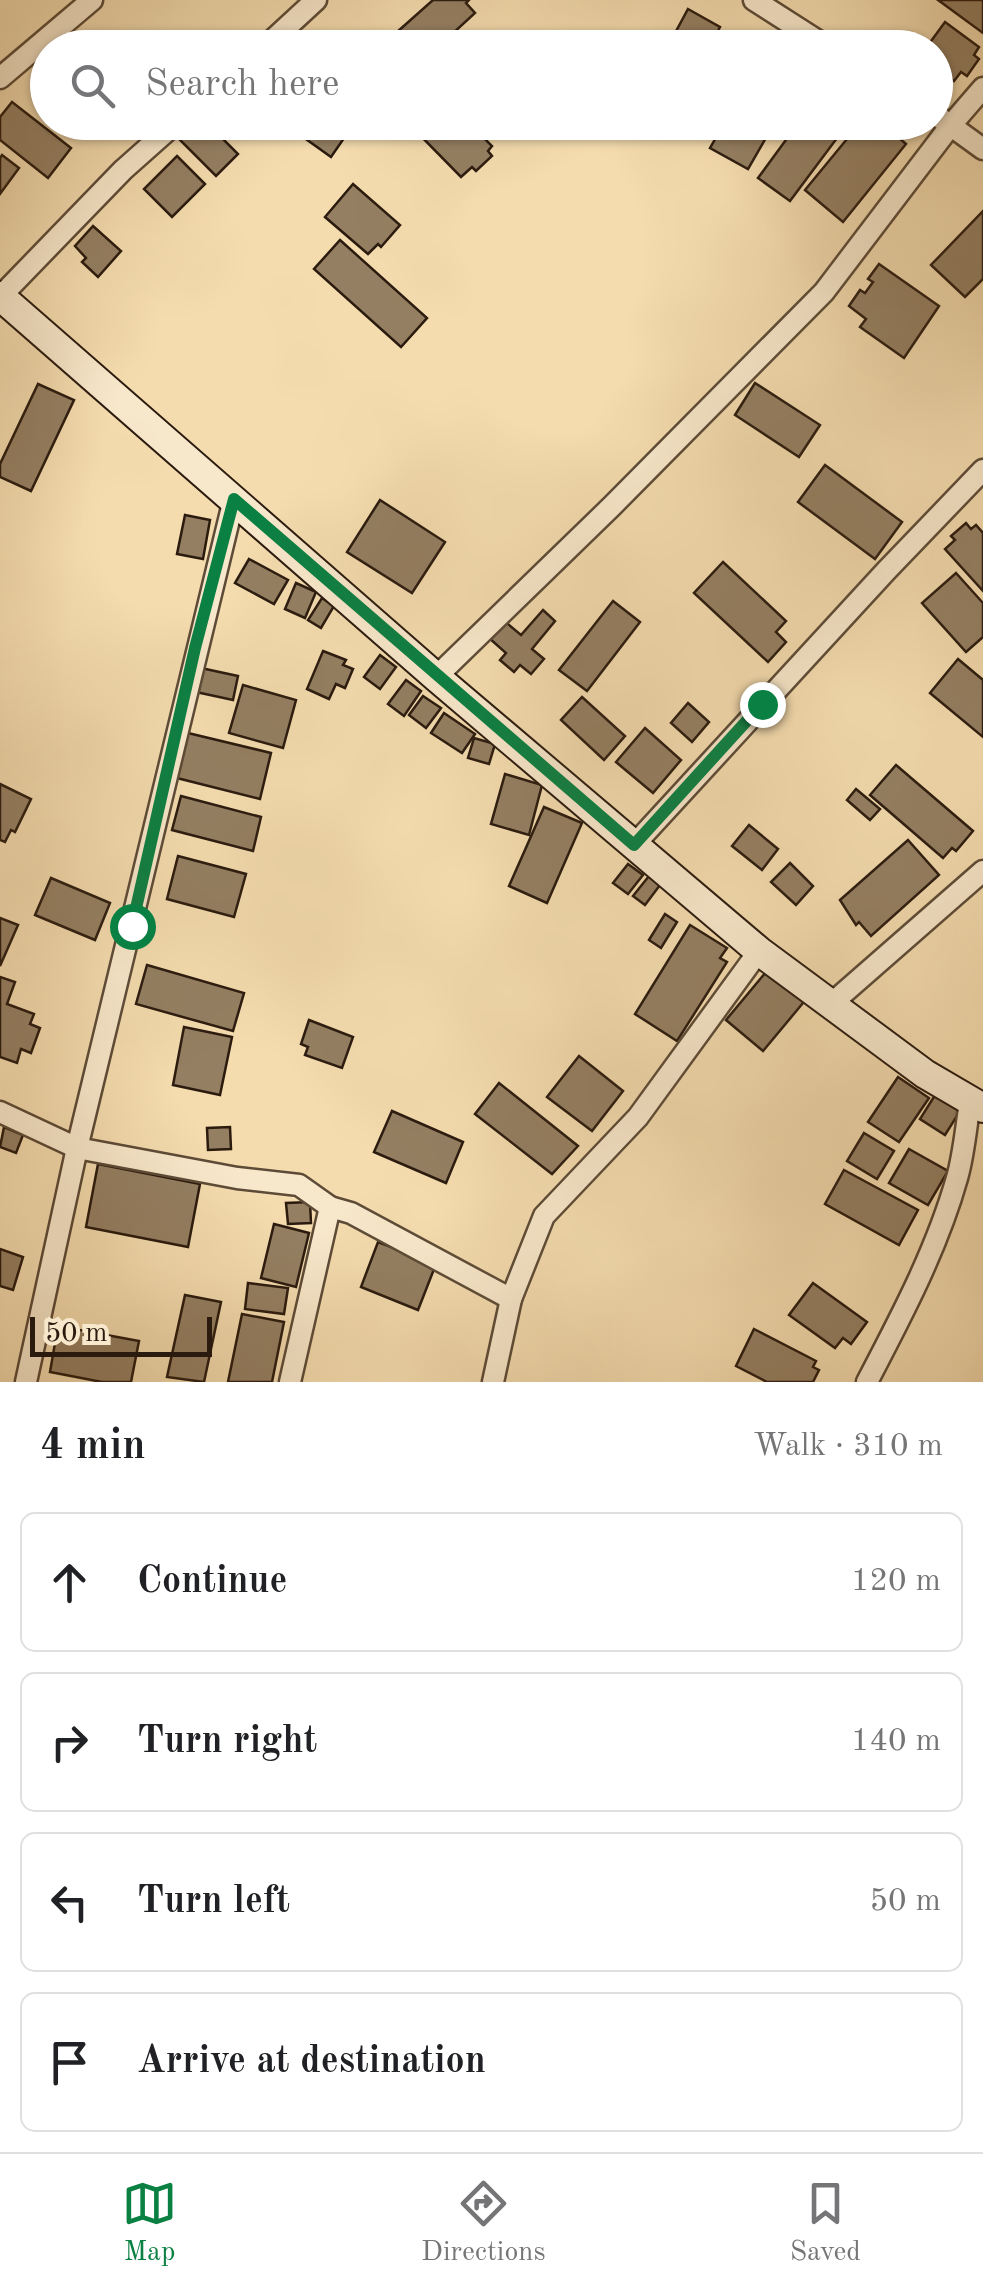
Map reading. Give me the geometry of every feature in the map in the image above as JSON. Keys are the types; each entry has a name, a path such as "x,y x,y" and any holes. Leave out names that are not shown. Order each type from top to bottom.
{"street":[{"path":"57,30 92,0"},
{"path":"284,30 316,0"},
{"path":"754,0 801,30"},
{"path":"0,78 30,53"},
{"path":"953,112 983,88"},
{"path":"953,127 983,149"},
{"path":"157,140 0,296 436,677 759,950 925,1074 977,1105 944,1217 901,1317 867,1382"},
{"path":"436,677 824,292 929,140"},
{"path":"634,845 983,470"},
{"path":"26,1382 77,1148 234,499"},
{"path":"831,1004 983,871"},
{"path":"494,1382 511,1299 544,1216 638,1117 759,950"},
{"path":"0,1112 77,1148 238,1178 299,1185 330,1207 352,1213 511,1299"},
{"path":"290,1382 330,1207"}],"building":[{"path":"433,0 469,0 466,3 475,13 457,30 399,30"},
{"path":"938,0 983,0 983,33"},
{"path":"688,9 720,27 718,30 677,30"},
{"path":"945,22 979,47 974,55 979,59 967,76 961,72 953,80 953,30 939,30"},
{"path":"12,102 30,116 30,140 61,140 71,148 48,178 0,140 0,117"},
{"path":"180,140 224,140 238,154 216,176"},
{"path":"307,140 343,140 331,157"},
{"path":"425,140 486,140 492,146 488,151 492,156 476,171 472,167 461,177"},
{"path":"715,140 765,140 748,169 710,148"},
{"path":"786,140 836,140 790,201 758,178"},
{"path":"846,140 901,140 906,144 843,222 805,190"},
{"path":"2,155 19,168 0,194 0,158"},
{"path":"177,156 205,184 172,217 144,189"},
{"path":"353,184 400,225 381,247 378,244 368,254 325,217"},
{"path":"983,211 983,279 965,297 931,265"},
{"path":"93,226 121,251 98,277 82,262 86,258 75,246"},
{"path":"340,240 427,318 401,347 314,269"},
{"path":"879,264 939,306 904,358 860,327 866,319 849,306 860,290 865,293 873,282 868,279"},
{"path":"755,383 820,425 799,457 735,415"},
{"path":"38,384 74,400 31,491 0,477 0,464"},
{"path":"825,465 902,522 875,559 798,502"},
{"path":"380,500 445,542 412,593 347,552"},
{"path":"185,515 210,520 203,559 177,554"},
{"path":"966,523 971,529 976,525 983,533 983,591 945,549 955,540 951,536"},
{"path":"249,559 288,580 274,604 235,583"},
{"path":"723,562 786,621 776,632 786,642 768,662 694,593"},
{"path":"956,573 983,603 983,637 966,652 922,603"},
{"path":"296,583 316,592 305,618 285,609"},
{"path":"322,598 334,606 321,628 308,620"},
{"path":"613,601 640,622 587,691 559,670"},
{"path":"543,610 555,621 532,649 544,659 531,674 520,665 514,672 500,660 506,653 488,637 502,619 521,635"},
{"path":"323,651 346,660 343,665 353,669 345,688 336,684 329,699 307,689"},
{"path":"380,655 396,667 380,689 364,677"},
{"path":"958,659 983,680 983,737 930,693"},
{"path":"201,668 238,676 233,700 196,692"},
{"path":"406,680 421,691 404,716 388,704"},
{"path":"243,685 296,700 283,748 229,733"},
{"path":"423,696 441,708 426,728 409,715"},
{"path":"582,697 625,736 604,760 561,720"},
{"path":"688,703 709,722 692,742 671,723"},
{"path":"444,713 475,734 462,753 431,733"},
{"path":"645,728 681,760 653,793 616,762"},
{"path":"188,733 271,753 260,799 177,778"},
{"path":"474,738 495,744 489,764 468,758"},
{"path":"896,765 973,831 956,851 952,848 943,858 870,795"},
{"path":"505,774 542,785 529,835 491,824"},
{"path":"0,784 31,799 15,832 11,830 5,842 0,840"},
{"path":"856,789 880,809 870,820 847,800"},
{"path":"181,796 261,817 253,851 172,830"},
{"path":"544,807 582,823 547,903 509,886"},
{"path":"749,825 778,849 762,870 732,846"},
{"path":"908,840 939,875 871,936 859,922 856,925 840,900"},
{"path":"178,856 246,874 234,917 167,899"},
{"path":"790,863 813,886 796,905 771,882"},
{"path":"628,864 643,875 628,894 613,883"},
{"path":"649,876 660,885 645,905 633,896"},
{"path":"51,878 110,903 95,940 35,915"},
{"path":"665,914 677,922 661,948 649,940"},
{"path":"0,918 18,925 0,966"},
{"path":"690,925 727,948 720,958 727,962 677,1041 635,1014"},
{"path":"147,965 244,993 233,1031 136,1004"},
{"path":"771,966 808,997 763,1051 726,1020"},
{"path":"0,977 15,982 7,1004 34,1014 30,1024 40,1028 31,1053 21,1049 17,1063 0,1057"},
{"path":"309,1020 353,1037 342,1068 305,1055 308,1047 301,1044"},
{"path":"184,1027 232,1037 220,1095 173,1085"},
{"path":"579,1056 623,1091 592,1131 547,1097"},
{"path":"898,1077 929,1098 899,1142 868,1122"},
{"path":"499,1083 578,1146 552,1174 475,1114"},
{"path":"937,1092 962,1108 945,1135 920,1119"},
{"path":"392,1111 463,1142 446,1183 374,1152"},
{"path":"4,1127 23,1135 16,1153 0,1147"},
{"path":"230,1127 231,1149 208,1150 207,1128"},
{"path":"864,1133 894,1151 877,1179 847,1161"},
{"path":"909,1149 948,1171 928,1205 889,1183"},
{"path":"98,1164 200,1184 188,1247 86,1227"},
{"path":"844,1170 918,1210 899,1245 825,1204"},
{"path":"310,1202 311,1223 288,1224 286,1203"},
{"path":"274,1224 309,1233 296,1287 261,1278"},
{"path":"378,1242 436,1264 418,1310 361,1287"},
{"path":"0,1249 23,1257 13,1290 0,1286"},
{"path":"248,1283 288,1288 284,1314 245,1309"},
{"path":"813,1283 867,1322 851,1344 843,1338 835,1348 789,1315"},
{"path":"185,1295 221,1302 204,1382 167,1377"},
{"path":"242,1314 284,1322 272,1382 228,1382"},
{"path":"58,1326 139,1341 131,1382 102,1382 50,1372"},
{"path":"754,1329 816,1361 813,1367 819,1370 813,1382 767,1382 736,1366"}],"route":[{"path":"132,926 195,648 234,499 634,845 762,704"}]}
